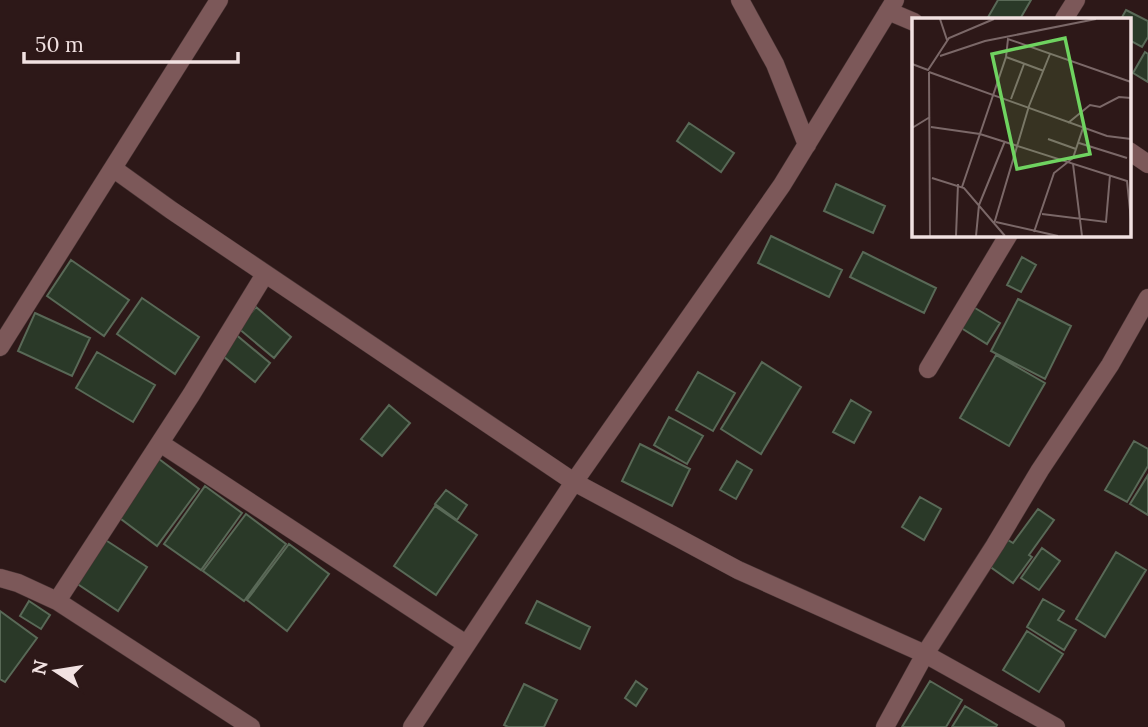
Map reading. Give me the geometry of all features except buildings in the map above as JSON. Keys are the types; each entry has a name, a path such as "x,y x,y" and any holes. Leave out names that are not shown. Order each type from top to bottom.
{"street":[{"path":"0,347 219,0"},
{"path":"740,0 775,64 807,145"},
{"path":"1065,18 1076,0"},
{"path":"412,727 573,482 782,185 892,6 912,21"},
{"path":"1130,152 1148,164"},
{"path":"114,169 573,482 738,570 925,654 1056,727"},
{"path":"928,369 1008,236"},
{"path":"57,601 160,443 265,274"},
{"path":"884,727 925,654 1040,470 1110,365 1148,298"},
{"path":"160,443 466,643"},
{"path":"0,578 57,601 251,727"}]}
